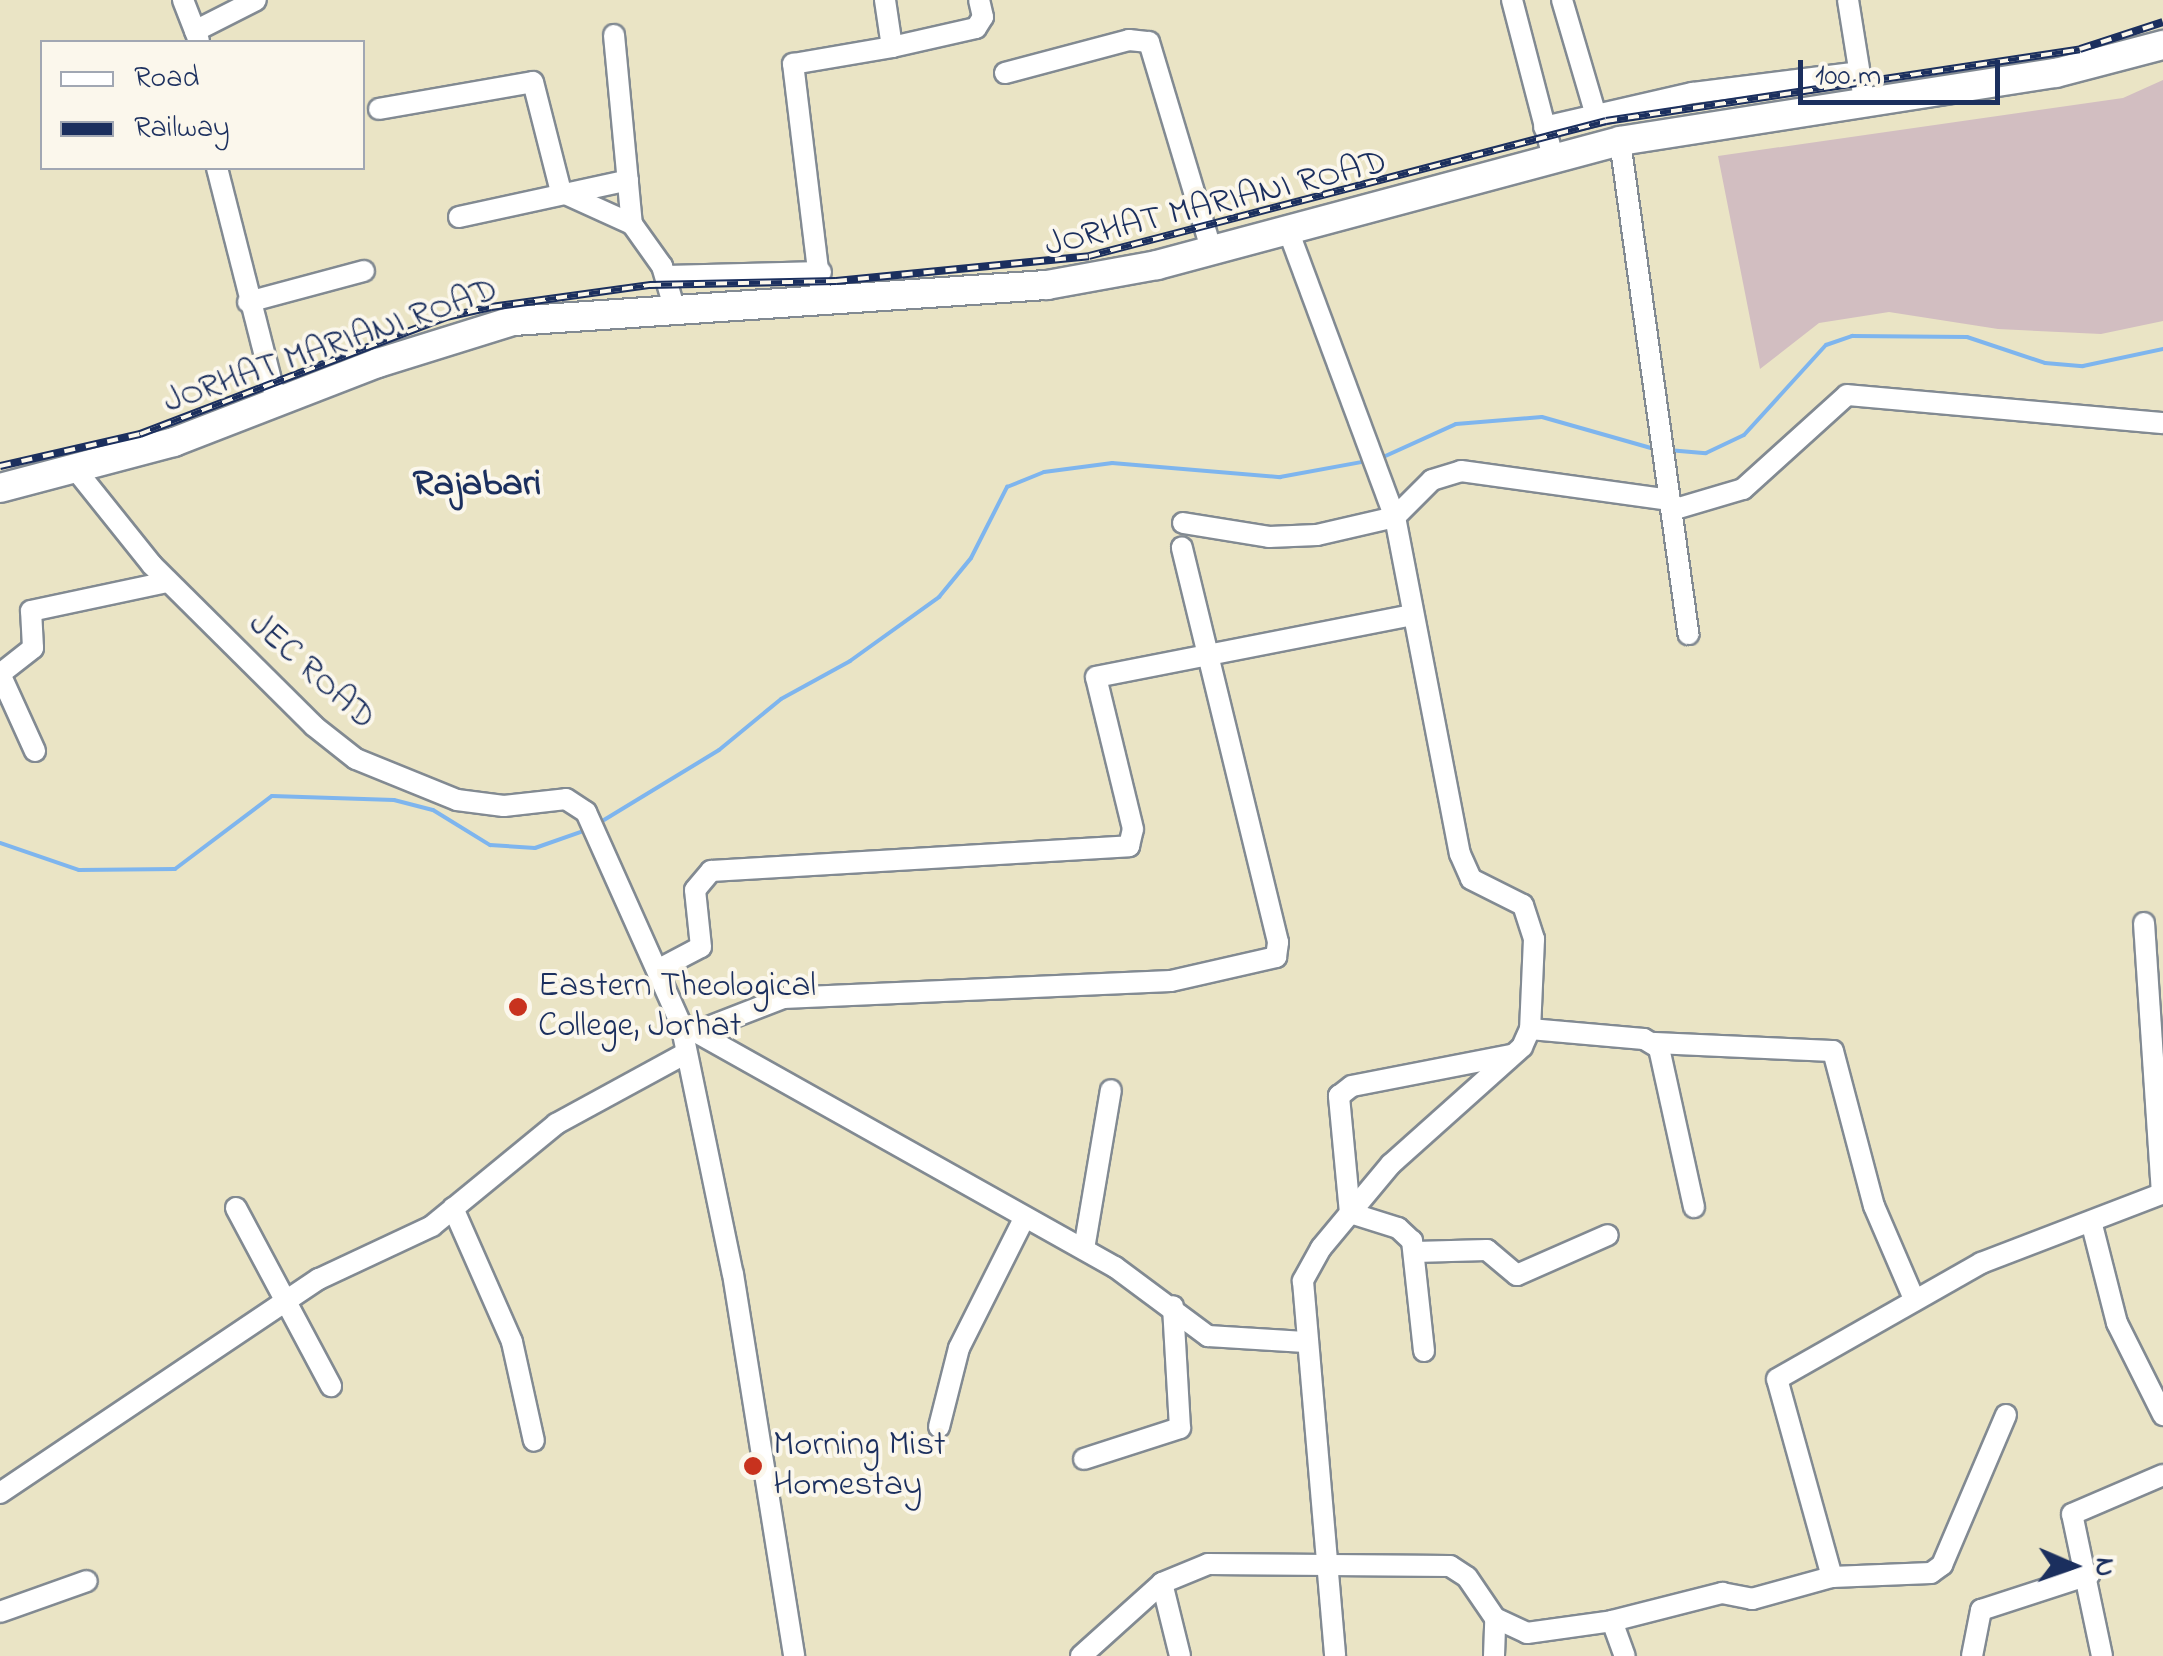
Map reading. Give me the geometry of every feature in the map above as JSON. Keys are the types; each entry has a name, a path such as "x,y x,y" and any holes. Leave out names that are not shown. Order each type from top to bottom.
{"highway":[{"name":"JORHAT MARIANI ROAD","path":"0,488 76,470 277,404 378,363 513,321 674,306 822,302 1047,285 1288,230 1620,140 2056,73 2163,45"}],"street":[{"path":"184,0 198,37 256,0"},
{"path":"885,0 892,47"},
{"path":"822,302 792,64 976,28 983,17 979,0"},
{"path":"1512,0 1553,157"},
{"path":"1562,0 1595,112"},
{"path":"1848,0 1864,100"},
{"path":"614,35 632,224 667,276 674,306"},
{"path":"1005,73 1129,40 1149,42 1211,248"},
{"path":"1544,126 1595,112 1859,72"},
{"path":"379,109 532,82 540,93 561,192"},
{"path":"1620,140 1688,634"},
{"path":"217,170 277,404"},
{"path":"460,217 628,180"},
{"path":"561,192 632,224"},
{"path":"1288,230 1366,430 1395,517 1434,747 1465,870 1478,884 1516,898 1530,921 1530,1028 1513,1054 1410,1145 1350,1213 1303,1281 1304,1342 1322,1563 1335,1656"},
{"path":"248,302 364,271"},
{"path":"667,276 820,272"},
{"path":"1183,523 1286,538 1395,517 1432,480 1461,472 1670,498 1743,489 1847,395 2163,423"},
{"name":"JEC ROAD","path":"76,470 168,582 356,759 456,800 504,806 566,799 586,812 689,1028 686,1053 732,1274 790,1655"},
{"path":"689,1028 782,998 1171,981 1276,956 1278,942 1204,658 1182,547"},
{"path":"35,751 0,674 33,648 32,611 168,582"},
{"path":"659,969 701,947 695,890 711,872 1129,846 1133,828 1096,676 1412,615"},
{"path":"1832,1577 1777,1380 1914,1299 2008,1250 2092,1225 2162,1193 2159,1060 2144,924"},
{"path":"689,1028 1024,1219 1084,1249 1174,1306 1208,1336 1304,1342"},
{"path":"1530,1028 1654,1043 1833,1051 1874,1206 1914,1299"},
{"path":"1654,1043 1694,1207"},
{"path":"0,1493 286,1301 349,1263 432,1226 556,1124 686,1053"},
{"path":"1350,1213 1338,1112 1342,1091 1513,1054"},
{"path":"1084,1249 1110,1090"},
{"path":"236,1208 331,1386"},
{"path":"453,1208 512,1342 534,1441"},
{"path":"1350,1213 1404,1231 1415,1252 1424,1350"},
{"path":"939,1428 959,1348 1024,1219"},
{"path":"2092,1225 2117,1323 2163,1415"},
{"path":"1415,1252 1487,1250 1517,1275 1608,1235"},
{"path":"1084,1459 1180,1428 1174,1306"},
{"path":"1081,1656 1162,1582 1208,1564 1450,1566 1467,1577 1494,1618 1526,1632 1612,1622 1714,1594 1752,1599 1832,1577 1938,1570 2006,1415"},
{"path":"2102,1656 2089,1575 2072,1514 2163,1475"},
{"path":"1972,1656 1981,1610 2089,1575"},
{"path":"0,1612 87,1581"},
{"path":"1162,1582 1180,1656"},
{"path":"1494,1618 1494,1656"},
{"path":"1612,1622 1625,1656"}],"shaded area":[{"path":"2163,80 2163,321 2101,334 1998,329 1889,312 1819,323 1760,369 1718,156 2123,98"}],"waterway":[{"path":"1668,450 1706,453 1744,435 1826,345 1852,336 1967,337 2045,363 2083,366 2163,349"},
{"path":"1381,458 1456,424 1542,417 1654,449"},
{"path":"599,823 719,750 781,699 850,661 939,597 971,558 1007,487 1044,472 1112,463 1280,477 1367,461"},
{"path":"0,843 79,870 175,869 272,796 394,800 433,810 490,845 535,848 586,830"}],"railway":[{"path":"0,466 140,434 446,317 491,307 650,285 836,281 1089,256 1606,121 2080,49 2163,22"}],"place":[{"name":"Eastern Theological College, Jorhat","path":"518,1007"},
{"name":"Morning Mist Homestay","path":"753,1466"}],"district":[{"name":"Rajabari","path":"477,486"}]}
